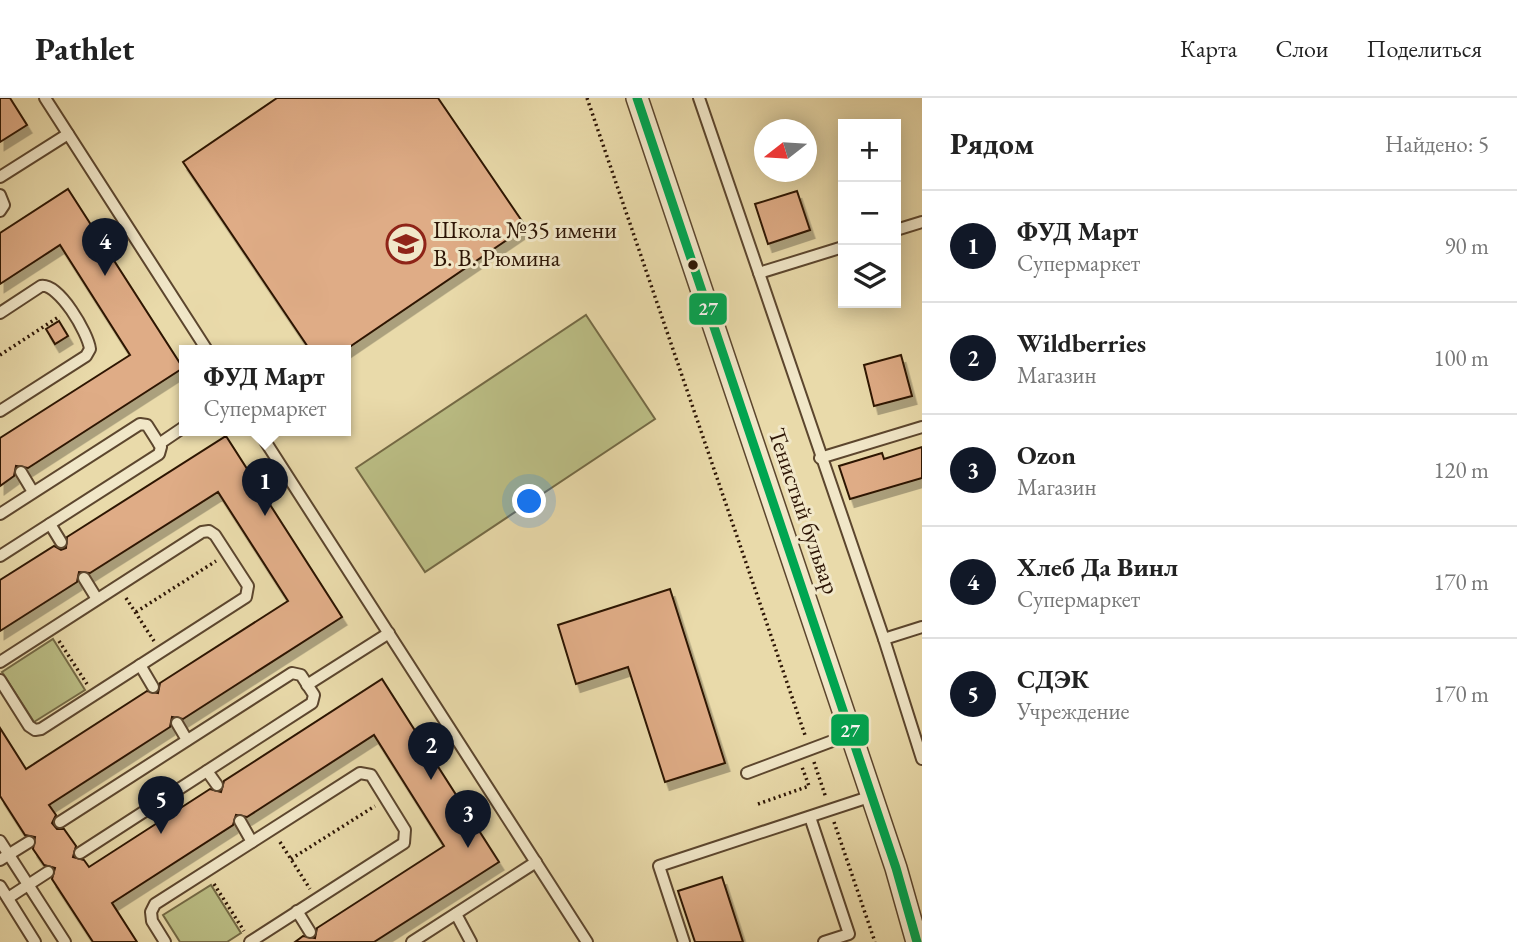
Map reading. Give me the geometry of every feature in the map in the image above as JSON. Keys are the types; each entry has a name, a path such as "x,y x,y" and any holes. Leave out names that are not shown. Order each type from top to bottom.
{"street":[{"name":"Тенистый бульвар","path":"637,98 906,898 917,942"}],"lane":[{"path":"45,98 204,345"},
{"path":"699,98 884,639 922,760"},
{"path":"0,177 68,134"},
{"path":"0,195 4,205 0,211"},
{"path":"901,228 922,222"},
{"path":"759,273 838,249"},
{"path":"0,313 41,286 49,285 56,288 89,340 90,349 86,356 0,411"},
{"path":"0,514 140,424 147,425 159,444 159,454 0,556"},
{"path":"820,458 922,427"},
{"path":"159,444 179,431"},
{"path":"262,436 587,942"},
{"path":"20,472 33,492"},
{"path":"50,524 61,542"},
{"path":"0,662 202,532 209,531 215,535 248,586 246,597 35,730 0,680"},
{"path":"83,578 97,599"},
{"path":"884,639 922,627"},
{"path":"307,685 388,633"},
{"path":"140,665 153,687"},
{"path":"60,822 292,673 301,674 314,695 312,703 80,852"},
{"path":"177,723 187,740"},
{"path":"747,773 851,734"},
{"path":"207,771 217,785"},
{"path":"165,942 152,921 150,912 155,904 360,773 370,775 405,830 404,843 250,942"},
{"path":"684,942 659,866 872,796"},
{"path":"810,817 849,934 824,942"},
{"path":"240,821 252,842"},
{"path":"0,841 4,857 28,886 65,942"},
{"path":"4,857 29,842"},
{"path":"412,942 536,862"},
{"path":"8,898 48,873"},
{"path":"0,886 35,942"},
{"path":"297,911 310,932"},
{"path":"456,914 471,942"}],"path":[{"path":"587,98 875,942"},
{"path":"0,355 70,310"},
{"path":"136,612 227,554"},
{"path":"118,586 161,652"},
{"path":"51,629 94,695"},
{"path":"758,804 809,786 798,754"},
{"path":"291,859 386,799"},
{"path":"272,829 317,899"},
{"path":"206,872 250,942"}],"green space":[{"path":"586,315 655,419 425,572 356,468"},
{"path":"53,639 85,690 34,722 2,672"},
{"path":"211,885 241,933 227,942 180,942 163,915"}],"building":[{"path":"0,98 10,98 27,125 0,142"},
{"path":"277,98 438,98 526,227 351,346 307,345 183,162"},
{"path":"68,189 179,362 179,371 28,468 16,466 14,476 0,486 0,438 130,355 60,245 0,284 0,233"},
{"path":"797,191 810,230 768,244 755,204"},
{"path":"59,321 68,336 55,344 46,329"},
{"path":"901,355 912,396 874,406 864,365"},
{"path":"226,436 342,617 183,719 172,717 170,727 49,805 56,815 52,823 57,829 64,829 76,846 73,857 84,860 89,867 210,789 221,792 224,781 382,679 499,862 374,942 295,942 303,936 315,938 317,928 444,846 374,735 247,817 236,815 233,825 112,903 137,942 93,942 52,879 55,868 44,865 33,849 35,837 25,835 0,796 0,728 26,769 147,691 158,693 160,683 288,601 218,492 90,573 79,572 77,582 0,631 0,580 54,546 61,550 66,548 67,537"},
{"path":"922,447 922,478 850,499 839,466 882,453 884,459"},
{"path":"670,589 725,763 665,782 628,667 576,684 558,625"},
{"path":"722,877 743,942 695,942 678,891"}],"transit line":[{"name":"27","path":"637,98 896,868 917,942"}],"place":[{"name":"Школа №35 имени В. В. Рюмина","path":"406,244"},
{"name":"Хлеб Да Винл","path":"105,276"},
{"name":"ФУД Март","path":"265,516"},
{"name":"Wildberries","path":"431,780"},
{"name":"СДЭК","path":"161,834"},
{"name":"Ozon","path":"468,848"}]}
